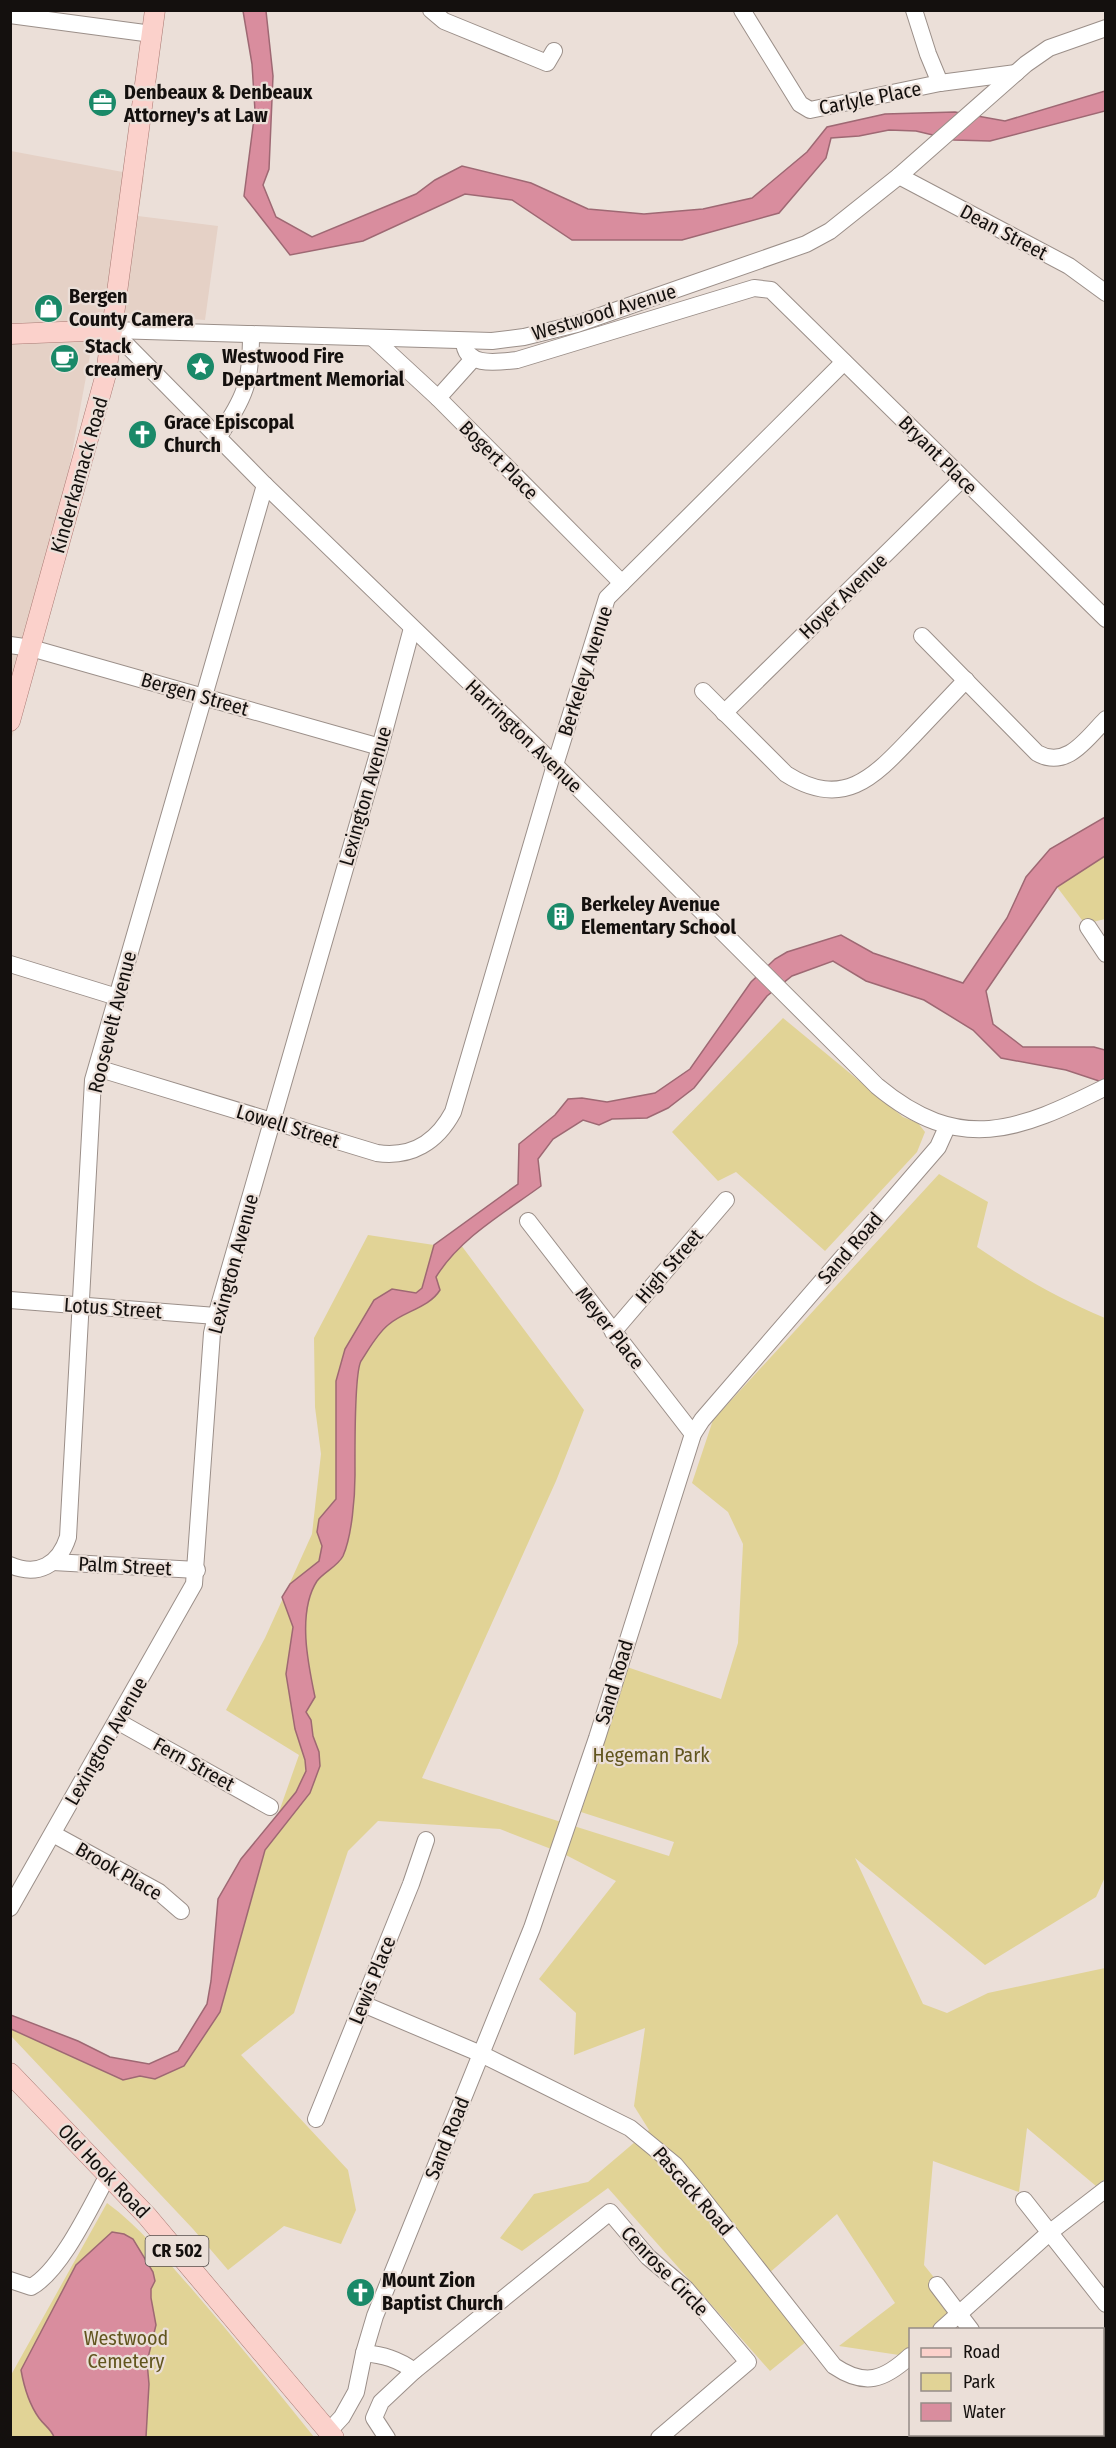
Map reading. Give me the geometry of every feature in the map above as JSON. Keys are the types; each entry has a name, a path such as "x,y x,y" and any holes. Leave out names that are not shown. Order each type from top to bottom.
{"main road":[{"name":"Kinderkamack Road","path":"10,721 103,389 155,10"},
{"name":"Westwood Avenue","path":"10,334 112,330"},
{"name":"Old Hook Road","path":"10,2073 147,2216 331,2434"}],"street":[{"path":"431,10 444,21 547,63 554,51"},
{"name":"Carlyle Place","path":"742,10 805,108 810,110 940,84 1016,73"},
{"path":"914,10 940,84"},
{"path":"10,15 152,34"},
{"name":"Westwood Avenue","path":"112,330 465,341 492,341 551,332 806,244 830,231 899,176 1016,73 1049,48 1106,28"},
{"name":"Dean Street","path":"899,176 1069,266 1106,293"},
{"name":"Bryant Place","path":"473,359 498,362 517,360 754,288 771,290 1106,619"},
{"name":"Harrington Avenue","path":"112,330 265,485 555,765 888,1095 921,1116 966,1130 1002,1128 1037,1118 1104,1088"},
{"path":"218,438 242,400 249,380 251,334"},
{"name":"Bogert Place","path":"373,338 438,399 622,583"},
{"path":"438,399 473,359 468,354 465,341"},
{"name":"Berkeley Avenue","path":"457,1099 555,765 607,598 844,362"},
{"name":"Hoyer Avenue","path":"724,713 962,479"},
{"name":"Roosevelt Avenue","path":"53,1562 64,1548 68,1538 93,1080 265,485"},
{"name":"Lexington Avenue","path":"10,1908 188,1599 194,1584 197,1570 212,1345 216,1316 380,747 412,628"},
{"path":"922,636 1037,753 1045,757 1054,759 1070,754 1106,719"},
{"name":"Bergen Street","path":"10,645 31,648 380,747"},
{"path":"703,691 786,774 813,787 842,788 866,780 879,771 966,680"},
{"path":"1088,927 1106,954"},
{"path":"10,964 117,997"},
{"name":"Lowell Street","path":"97,1068 377,1153 399,1154 413,1150 436,1136 449,1119 457,1099"},
{"name":"Sand Road","path":"331,2434 356,2392 375,2316 547,1885 597,1737 693,1434 702,1420 938,1147 948,1126"},
{"name":"High Street","path":"613,1332 726,1200"},
{"name":"Meyer Place","path":"528,1221 693,1434"},
{"name":"Lotus Street","path":"10,1300 216,1316"},
{"path":"10,1565 23,1570 33,1570 53,1562"},
{"name":"Palm Street","path":"53,1562 197,1570"},
{"name":"Fern Street","path":"117,1721 270,1807"},
{"name":"Brook Place","path":"53,1834 159,1892 181,1911"},
{"name":"Lewis Place","path":"316,2119 426,1840"},
{"name":"Pascack Road","path":"363,2004 481,2054 630,2128 653,2145 675,2164 834,2366 848,2375 864,2379 880,2378 895,2370 909,2357"},
{"path":"10,2280 31,2287 40,2282 65,2249 108,2175"},
{"path":"943,2328 1050,2233 1106,2189"},
{"path":"1024,2200 1106,2304"},
{"name":"Cenrose Circle","path":"387,2438 374,2418 381,2402 414,2371 610,2212 648,2257 686,2289 748,2362 659,2438"},
{"path":"937,2285 970,2328"},
{"path":"364,2353 382,2355 402,2362 414,2371"}],"shaded area":[{"path":"11,151 144,176 138,216 218,226 205,320 98,312 37,656 11,741"}],"green space":[{"path":"1105,856 1105,919 1085,924 1057,887"},
{"path":"783,1018 903,1117 918,1123 925,1132 917,1152 825,1251 736,1172 718,1181 672,1132"},
{"name":"Hegeman Park","path":"939,1174 988,1202 977,1247 1039,1286 1105,1318 1105,1877 1096,1897 985,1965 855,1858 923,2004 947,2013 988,1993 1105,1968 1105,2179 1096,2186 1027,2128 1019,2192 933,2161 924,2265 960,2310 935,2328 909,2328 909,2348 899,2355 839,2346 895,2303 837,2214 760,2281 807,2341 770,2371 608,2188 522,2251 500,2238 534,2194 588,2182 649,2130 634,2106 645,2028 574,2055 576,2013 539,1979 616,1881 564,1854 500,1829 378,1821 348,1851 294,2013 241,2055 348,2170 356,2210 341,2244 284,2226 228,2270 193,2229 11,2036 11,2029 123,2080 140,2076 155,2079 220,2012 265,1850 286,1821 274,1826 299,1755 226,1710 265,1638 312,1534 321,1454 315,1407 314,1338 368,1235 434,1245 461,1245 584,1410 556,1481 422,1778 669,1856 674,1842 581,1812 627,1667 721,1699 738,1643 743,1544 728,1512 692,1483 713,1420"},
{"name":"Westwood Cemetery","path":"107,2203 141,2232 161,2254 314,2437 11,2438 11,2375"}],"water":[{"path":"243,11 266,11 273,76 269,169 263,185 276,217 312,237 416,194 435,180 462,166 531,183 588,209 644,214 703,209 752,198 807,152 827,127 885,114 955,112 1005,121 1105,91 1105,111 990,141 954,140 916,131 889,130 859,136 831,138 826,158 779,213 682,240 572,240 512,200 465,194 363,241 290,255 244,196 255,111 252,64"},
{"path":"1105,817 1105,856 1057,887 986,991 993,1024 1023,1047 1094,1047 1105,1050 1105,1083 1066,1070 1001,1058 973,1030 924,1000 866,981 833,961 792,976 767,996 694,1088 668,1108 647,1118 612,1119 599,1125 583,1120 553,1139 538,1159 541,1186 484,1227 457,1250 436,1277 440,1290 435,1296 388,1325 361,1361 356,1398 354,1494 349,1538 341,1560 317,1581 307,1608 307,1654 315,1697 306,1712 311,1720 320,1766 310,1793 265,1850 220,2012 184,2066 155,2079 140,2076 123,2080 11,2029 11,2015 78,2041 110,2057 149,2064 178,2051 207,2004 218,1899 241,1859 296,1792 306,1771 305,1760 295,1729 286,1674 293,1627 282,1597 290,1584 319,1561 322,1546 317,1532 319,1519 336,1499 336,1381 345,1349 374,1300 392,1289 416,1293 422,1288 434,1245 518,1184 519,1144 555,1115 568,1099 582,1098 607,1102 655,1093 690,1069 751,982 775,959 787,952 841,935 873,953 963,983 1007,918 1026,877 1050,849"},
{"path":"112,2232 124,2234 133,2239 153,2272 155,2281 151,2289 151,2298 156,2325 147,2362 149,2384 146,2437 54,2437 32,2407 21,2370 76,2265"}],"place":[{"name":"Denbeaux & Denbeaux Attorney's at Law","path":"103,103"},
{"name":"Bergen County Camera","path":"48,308"},
{"name":"Stack creamery","path":"64,358"},
{"name":"Westwood Fire Department Memorial","path":"201,367"},
{"name":"Grace Episcopal Church","path":"143,434"},
{"name":"Berkeley Avenue Elementary School","path":"560,916"},
{"name":"Mount Zion Baptist Church","path":"361,2292"}]}
